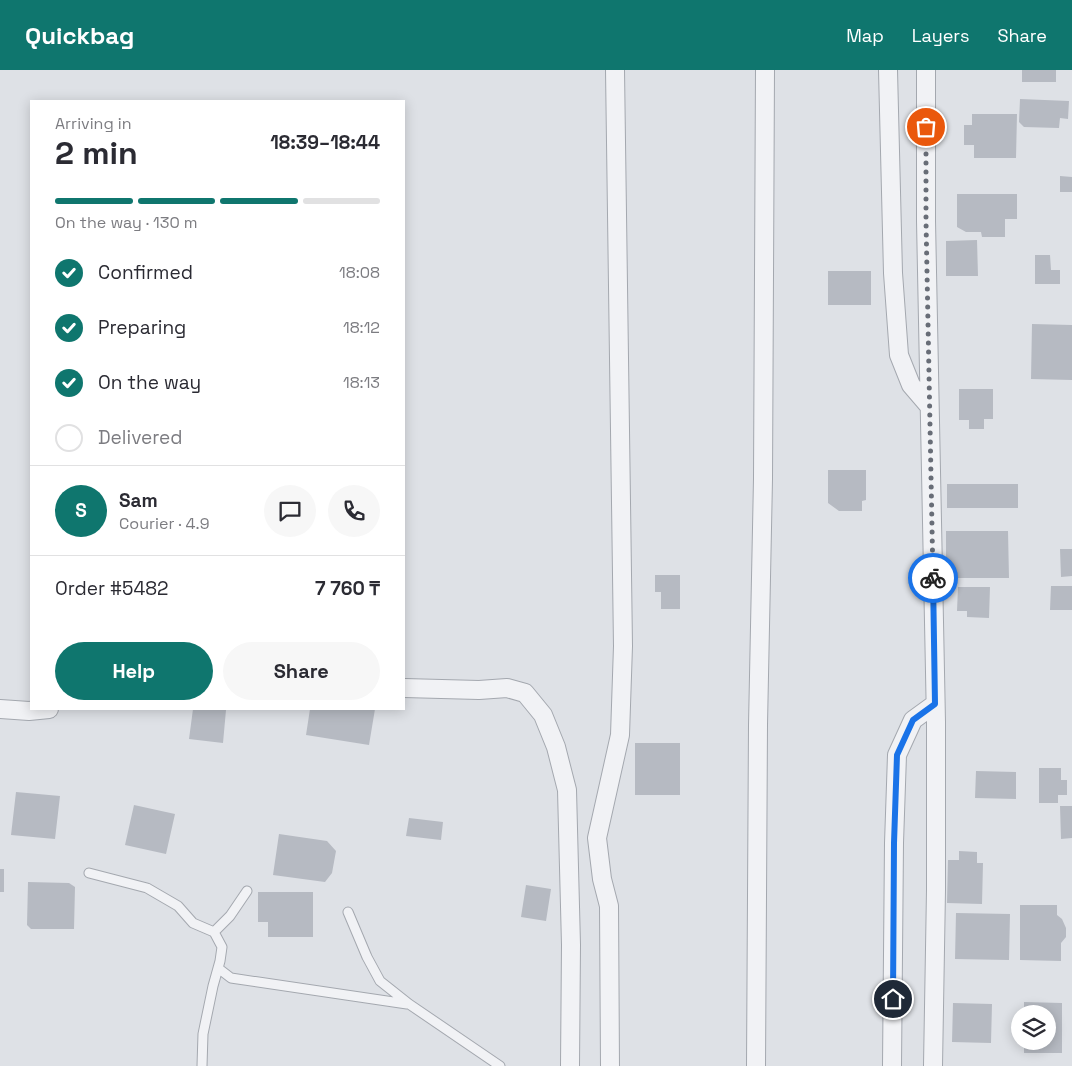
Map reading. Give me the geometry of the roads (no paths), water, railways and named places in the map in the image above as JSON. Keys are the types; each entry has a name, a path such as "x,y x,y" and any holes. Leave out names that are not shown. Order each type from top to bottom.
{"street":[{"path":"610,1066 609,906 602,879 597,838 620,735 623,646 615,70"},
{"path":"756,1066 758,725 763,469 765,70"},
{"path":"888,70 893,273 899,355 910,385 929,406"},
{"path":"926,70 926,221 935,704 936,890 933,1066"},
{"path":"405,688 479,690 508,688 525,693 543,715 556,747 567,790 571,946 570,1066"},
{"path":"892,1066 894,843 897,755 913,720 935,704"},
{"path":"0,708 29,711 39,710"}],"lane":[{"path":"89,872 147,888 178,906 193,923 214,932 222,947 203,1034 202,1066"},
{"path":"214,932 230,916 247,891"},
{"path":"348,912 367,957 380,981 409,1004 500,1066"},
{"path":"218,968 231,978 409,1004"}]}
